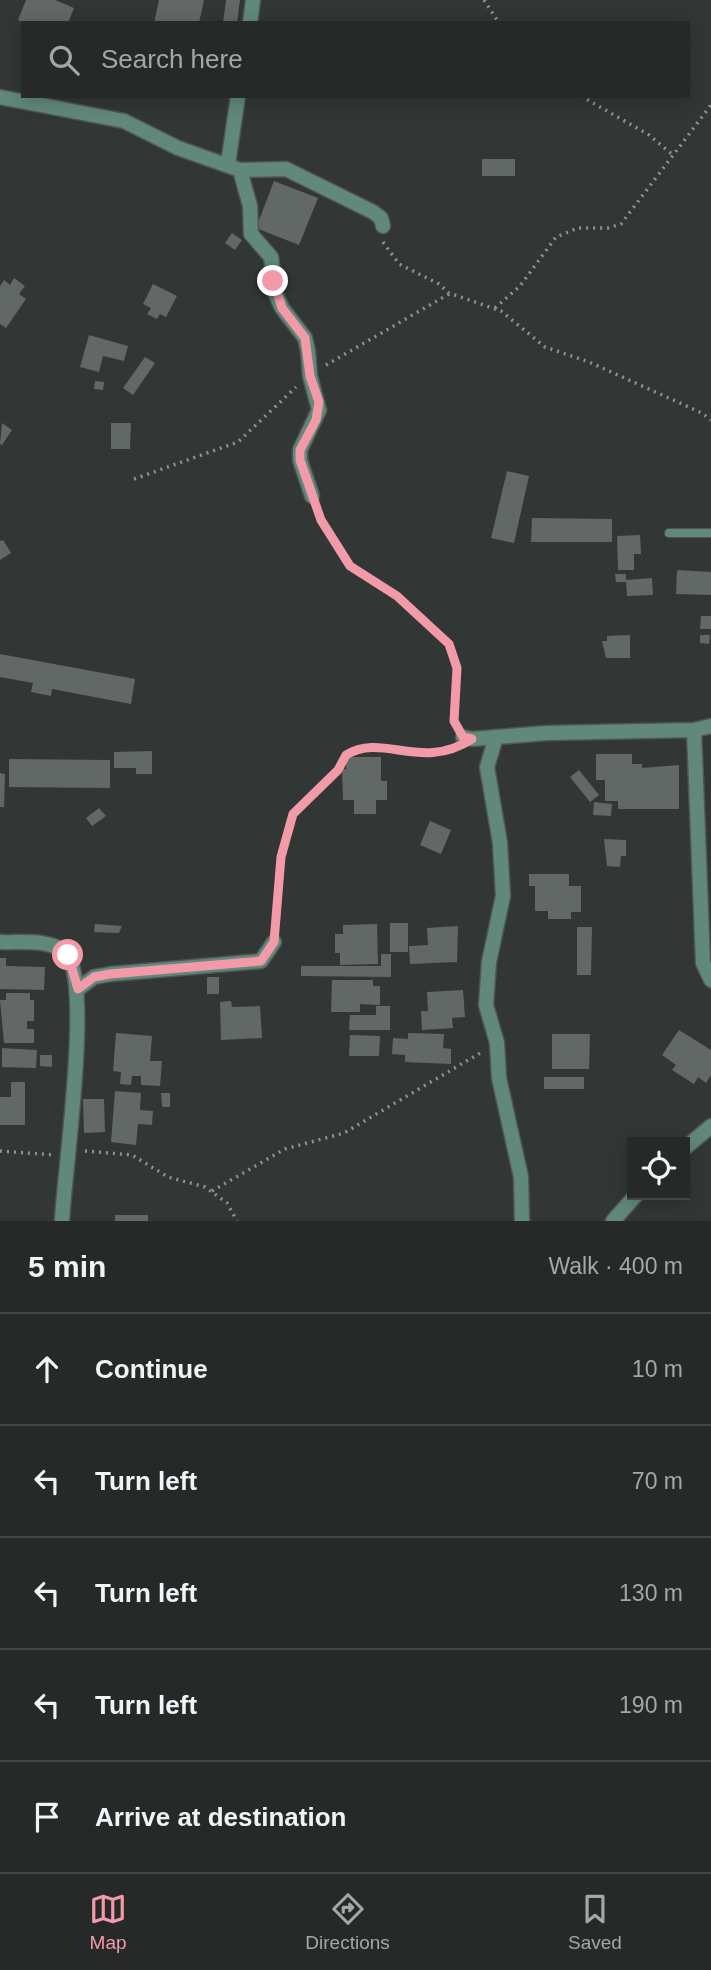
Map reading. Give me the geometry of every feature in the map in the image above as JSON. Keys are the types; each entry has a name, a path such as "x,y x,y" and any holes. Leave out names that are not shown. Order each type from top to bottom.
{"street":[{"path":"250,21 253,0"},
{"path":"0,97 124,121 178,148 234,167 286,169 373,212 381,218 383,226"},
{"path":"238,98 234,167 250,206 251,234 271,257 276,295 282,308 305,338 310,376 319,410 300,450 300,460 312,496"},
{"path":"468,738 607,730 694,730 711,726"},
{"path":"694,730 704,963 711,980"},
{"path":"496,737 487,768 500,843 503,896 489,962 486,1005 497,1043 499,1078 521,1177 522,1221"},
{"path":"0,942 46,944 60,949 72,963 78,989 62,1221"},
{"path":"78,989 94,977 110,974 261,961 274,942"},
{"path":"690,1144 711,1126"},
{"path":"613,1221 632,1200"}],"lane":[{"path":"669,533 711,533"}],"path":[{"path":"484,0 498,21"},
{"path":"584,98 649,135 673,155"},
{"path":"495,308 520,286 556,237 578,228 608,228 621,224 711,105"},
{"path":"383,226 383,244 391,257 439,284 449,293 495,308 545,347 607,370 702,413 711,421"},
{"path":"134,479 238,442 310,376 449,293"},
{"path":"274,942 285,834 293,814 338,770 346,755 370,746 426,754 447,752 468,738 454,721 457,668 449,644 397,596 350,566 321,520 312,496"},
{"path":"212,1191 285,1149 344,1133 497,1043"},
{"path":"0,1151 132,1155 168,1177 212,1191 227,1203 237,1221"}],"building":[{"path":"26,0 55,0 74,8 69,21 18,20"},
{"path":"159,0 204,0 199,21 154,21"},
{"path":"226,0 240,0 237,21 223,21"},
{"path":"482,159 515,159 515,176 482,176"},
{"path":"274,181 318,198 299,245 256,228"},
{"path":"232,233 242,240 235,250 225,243"},
{"path":"14,278 25,286 19,294 26,299 6,328 0,324 0,286 4,280 10,285"},
{"path":"153,284 177,296 166,317 160,314 157,319 147,314 151,308 143,304"},
{"path":"89,335 128,346 124,361 103,356 99,372 80,367"},
{"path":"145,357 155,363 133,395 123,388"},
{"path":"95,381 104,382 103,390 94,389"},
{"path":"2,423 12,430 2,445 0,444"},
{"path":"111,423 131,423 130,449 111,449"},
{"path":"507,471 529,476 514,543 491,538"},
{"path":"532,518 612,519 612,542 531,542"},
{"path":"640,535 641,554 634,554 634,570 618,570 617,536"},
{"path":"3,540 11,553 0,560 0,541"},
{"path":"677,570 711,572 711,595 676,594"},
{"path":"615,574 626,574 626,582 616,582"},
{"path":"652,578 653,595 627,596 626,580"},
{"path":"701,616 711,616 711,629 700,629"},
{"path":"630,635 630,658 606,658 602,641 607,641 607,636"},
{"path":"700,635 710,635 709,644 700,643"},
{"path":"0,654 135,679 131,704 52,689 51,696 31,692 33,683 0,677"},
{"path":"152,751 152,774 136,774 136,768 114,768 114,752"},
{"path":"596,754 632,754 632,764 642,764 642,768 679,765 679,809 618,809 618,801 605,801 605,780 596,780"},
{"path":"346,757 381,757 381,781 387,781 387,800 376,800 376,814 354,814 354,800 343,800 342,769 346,769"},
{"path":"9,759 110,760 110,788 9,787"},
{"path":"579,770 599,795 590,802 570,777"},
{"path":"0,773 5,774 4,807 0,807"},
{"path":"594,802 612,804 611,816 593,815"},
{"path":"99,808 106,816 92,826 86,818"},
{"path":"430,821 451,830 441,854 420,845"},
{"path":"604,839 626,840 626,856 621,856 620,867 607,866"},
{"path":"529,874 569,874 569,886 581,886 581,912 571,912 571,919 548,919 548,911 535,911 535,886 529,886"},
{"path":"390,923 408,923 408,952 390,952"},
{"path":"95,924 122,926 119,933 94,932"},
{"path":"377,924 378,964 340,965 340,953 335,953 335,934 343,934 343,925"},
{"path":"458,926 457,962 410,964 409,946 428,945 427,928"},
{"path":"577,927 592,927 591,975 577,975"},
{"path":"381,954 391,954 391,977 301,976 301,966 381,966"},
{"path":"0,958 6,958 6,966 45,967 44,990 0,989"},
{"path":"207,977 219,977 219,994 207,994"},
{"path":"332,980 373,980 373,986 380,986 380,1005 360,1004 360,1012 331,1012"},
{"path":"463,990 465,1017 452,1018 453,1028 422,1030 421,1011 428,1011 427,992"},
{"path":"6,993 30,993 30,1000 34,1000 34,1021 27,1021 27,1029 34,1029 34,1043 4,1043 0,1000 6,1000"},
{"path":"231,1001 232,1007 260,1006 262,1038 221,1040 220,1002"},
{"path":"376,1006 390,1006 390,1030 349,1030 350,1015 376,1015"},
{"path":"679,1030 711,1050 711,1075 706,1083 698,1077 694,1084 672,1070 676,1065 662,1055"},
{"path":"116,1033 152,1036 150,1061 162,1061 160,1086 141,1085 141,1076 132,1076 131,1085 120,1084 121,1072 113,1071"},
{"path":"408,1033 444,1034 443,1048 451,1049 451,1064 405,1062 405,1055 392,1054 393,1038 408,1039"},
{"path":"552,1034 590,1034 589,1069 552,1069"},
{"path":"350,1035 380,1036 379,1056 349,1056"},
{"path":"2,1048 37,1050 36,1068 2,1067"},
{"path":"40,1055 52,1055 52,1067 40,1066"},
{"path":"544,1077 584,1077 584,1089 544,1089"},
{"path":"11,1082 25,1082 25,1125 0,1125 0,1097 11,1097"},
{"path":"115,1091 141,1093 140,1110 153,1111 152,1125 138,1124 136,1145 111,1142"},
{"path":"161,1093 170,1093 170,1107 162,1107"},
{"path":"83,1099 104,1099 105,1132 84,1133"},
{"path":"115,1215 148,1215 148,1221 115,1221"}],"route":[{"path":"68,955 78,989 94,977 110,974 261,961 267,956 274,942 281,857 285,834 293,814 306,798 330,779 346,755 365,746 426,754 447,752 472,739 463,737 454,721 457,668 456,657 449,644 397,596 380,584 363,577 350,566 321,520 300,460 300,450 316,420 319,402 310,376 305,338 282,308 273,281"}]}
